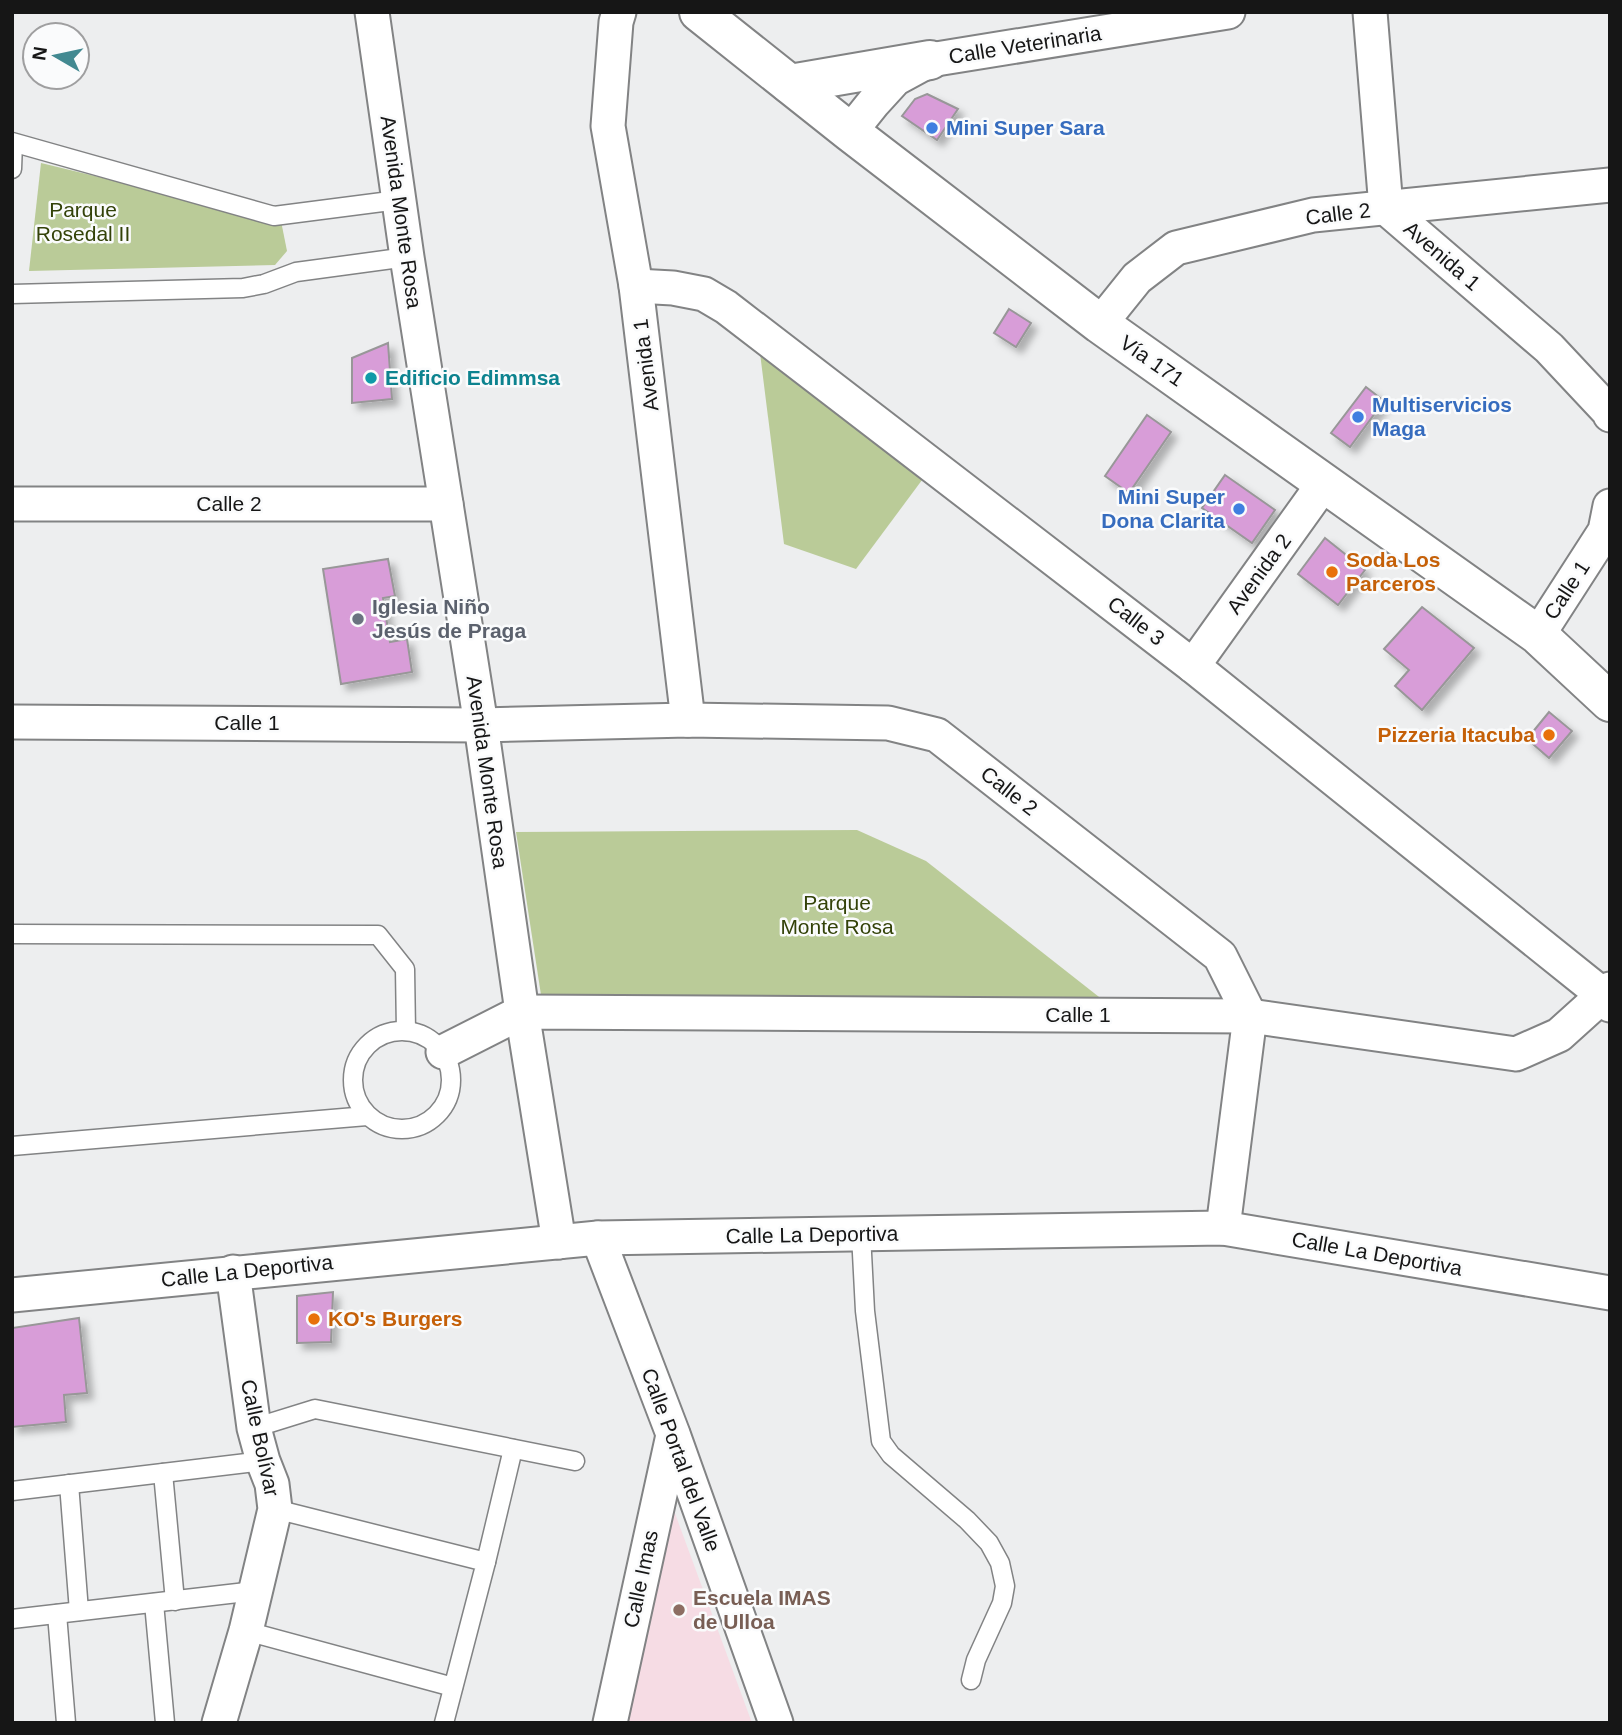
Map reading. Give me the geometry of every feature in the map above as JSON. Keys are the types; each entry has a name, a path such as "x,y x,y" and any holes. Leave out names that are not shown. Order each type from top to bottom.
{"main road":[{"name":"Vía 171","path":"699,12 1100,324 1538,635 1610,702"},
{"path":"790,84 930,60"}],"street":[{"name":"Avenida Monte Rosa","path":"372,12 398,200 559,1242"},
{"name":"Avenida 1","path":"620,12 616,22 608,126 636,286 688,720"},
{"name":"Calle Veterinaria","path":"850,132 895,79 930,60 1228,12"},
{"name":"Avenida 1","path":"1370,12 1386,208 1549,348 1609,414"},
{"name":"Calle 2","path":"1100,324 1137,278 1176,248 1312,215 1610,185"},
{"name":"Calle 3","path":"636,286 673,288 704,294 726,307 1194,666 1608,996"},
{"name":"Avenida 2","path":"1194,666 1324,483"},
{"name":"Calle 2","path":"12,504 446,504"},
{"name":"Calle 1","path":"1538,635 1605,531 1610,506"},
{"name":"Calle 2","path":"481,724 688,720 888,723 937,735 1220,956 1250,1016"},
{"name":"Calle 1","path":"12,722 481,724"},
{"name":"Calle 1","path":"522,1012 1250,1016 1516,1054 1559,1035 1608,996"},
{"path":"443,1052 522,1012"},
{"path":"1223,1228 1250,1016"},
{"name":"Calle La Deportiva","path":"12,1294 598,1238 1223,1228 1610,1293"},
{"name":"Calle Portal del Valle","path":"598,1238 673,1434 776,1723"},
{"name":"Calle Bolívar","path":"219,1723 246,1632 275,1509 272,1484 254,1428 233,1272"},
{"name":"Calle Imas","path":"610,1723 673,1434"}],"lane":[{"path":"12,169 13,143 274,216 398,200"},
{"path":"12,294 243,288 264,284 296,272 407,257"},
{"path":"12,934 378,935 405,969 406,1031"},
{"path":"406,1031 423,1035 443,1052 451,1074 448,1098 439,1113 428,1123 411,1129 394,1129 378,1124 367,1116 357,1102 352,1086 354,1068 361,1053 373,1040 389,1032 406,1031"},
{"path":"12,1146 367,1116"},
{"path":"861,1234 865,1311 881,1441 891,1455 967,1520 989,1543 1000,1563 1005,1586 1002,1603 976,1660 971,1680"},
{"path":"254,1428 315,1409 575,1461"},
{"path":"444,1723 513,1449"},
{"path":"12,1491 263,1461"},
{"path":"163,1473 175,1601"},
{"path":"69,1484 79,1611"},
{"path":"275,1509 486,1562"},
{"path":"12,1619 255,1591"},
{"path":"154,1603 165,1723"},
{"path":"57,1614 66,1723"},
{"path":"246,1632 453,1687"}],"shaded area":[{"name":"Escuela IMAS de Ulloa","path":"669,1497 752,1723 626,1723"}],"green space":[{"name":"Parque Rosedal II","path":"41,163 281,221 287,251 275,265 29,271"},
{"path":"760,353 925,476 856,569 784,544"},
{"name":"Parque Monte Rosa","path":"857,830 926,861 1108,1004 541,995 516,832"}],"building":[{"name":"Mini Super Sara","path":"927,94 958,109 937,140 902,116 915,99"},
{"path":"1009,309 1031,323 1016,347 994,333"},
{"name":"Edificio Edimmsa","path":"388,343 392,399 352,403 352,358"},
{"name":"Multiservicios Maga","path":"1366,387 1384,401 1350,447 1331,433"},
{"path":"1147,415 1171,432 1129,493 1105,476"},
{"name":"Mini Super Dona Clarita","path":"1225,475 1275,510 1252,543 1202,508"},
{"name":"Soda Los Parceros","path":"1325,538 1365,570 1338,605 1298,574"},
{"name":"Iglesia Niño Jesús de Praga","path":"388,559 395,596 383,598 390,642 407,639 412,672 341,684 323,569"},
{"path":"1422,607 1474,648 1422,710 1395,686 1409,670 1384,649"},
{"name":"Pizzeria Itacuba","path":"1549,712 1572,731 1549,758 1527,739"},
{"name":"KO's Burgers","path":"333,1292 331,1342 297,1343 297,1296"},
{"path":"79,1318 87,1393 64,1395 66,1422 12,1427 12,1328"}],"place":[{"name":"Mini Super Sara","path":"932,128"},
{"name":"Edificio Edimmsa","path":"371,378"},
{"name":"Multiservicios Maga","path":"1358,417"},
{"name":"Mini Super Dona Clarita","path":"1239,509"},
{"name":"Soda Los Parceros","path":"1332,572"},
{"name":"Iglesia Niño Jesús de Praga","path":"358,619"},
{"name":"Pizzeria Itacuba","path":"1549,735"},
{"name":"KO's Burgers","path":"314,1319"},
{"name":"Escuela IMAS de Ulloa","path":"679,1610"}]}
